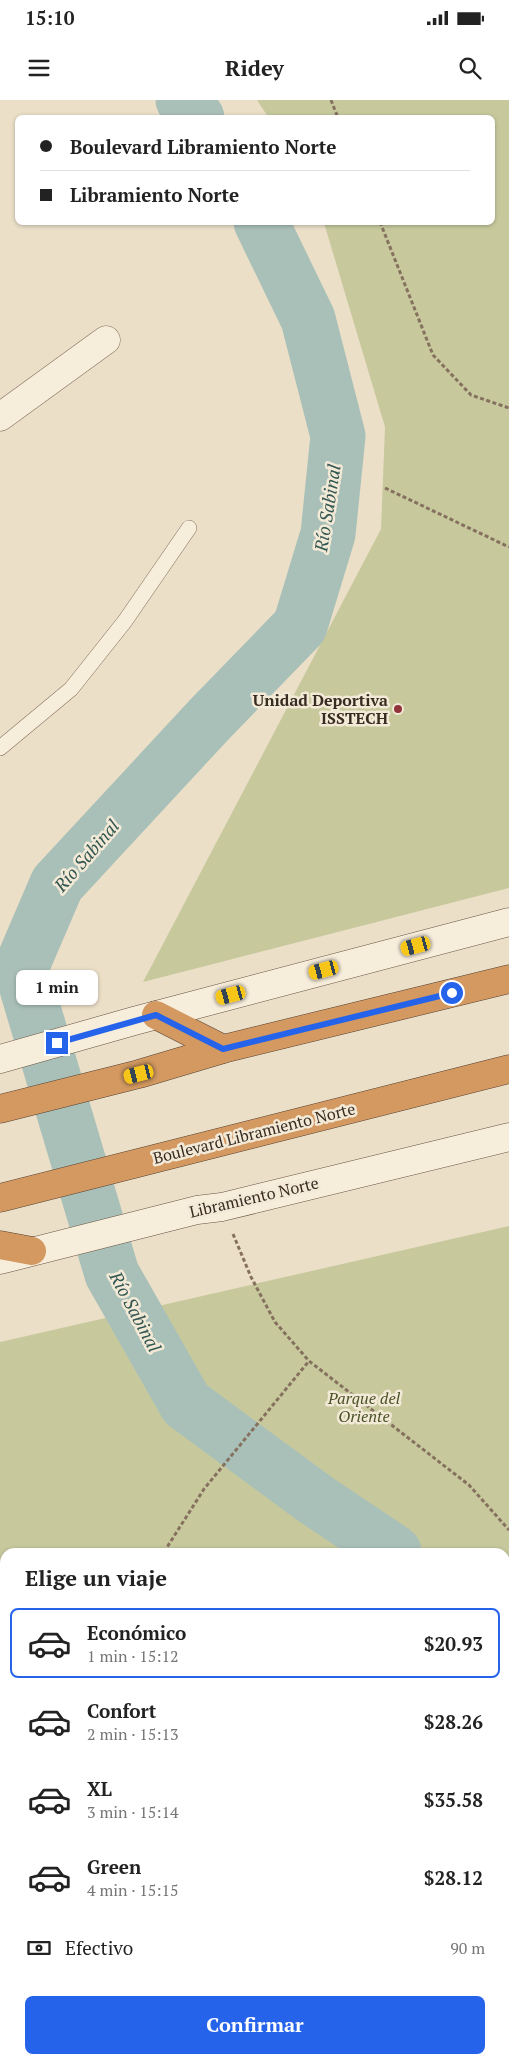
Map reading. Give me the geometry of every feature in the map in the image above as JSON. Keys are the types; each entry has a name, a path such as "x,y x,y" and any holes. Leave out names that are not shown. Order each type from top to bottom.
{"highway":[{"path":"0,1109 139,1074 223,1049 509,979"},
{"path":"145,1018 223,1049"},
{"name":"Boulevard Libramiento Norte","path":"5,1196 509,1069"},
{"path":"0,1246 41,1248"}],"street":[{"path":"0,417 106,340"},
{"path":"0,1059 145,1018 509,922"},
{"name":"Libramiento Norte","path":"0,1260 41,1248 509,1137"}],"lane":[{"path":"0,748 71,689 125,621 189,528"}],"path":[{"path":"332,100 337,115"},
{"path":"381,225 433,355 470,395 509,408"},
{"path":"385,488 509,547"},
{"path":"209,1208 251,1277 275,1322 309,1361 469,1486 509,1530"},
{"path":"167,1548 204,1489 309,1361"}],"green space":[{"name":"Unidad Deportiva ISSTECH","path":"257,100 509,100 509,888 143,982 381,529 385,427 325,225 495,225 495,115 267,115"},
{"name":"Parque del Oriente","path":"509,1226 509,1548 0,1548 0,1342"}],"waterway":[{"name":"Río Sabinal","path":"183,100 195,115"},
{"name":"Río Sabinal","path":"262,225 308,319 338,436 328,534 300,626 208,721 57,884 21,968 112,1274 186,1404 315,1499 388,1548"}],"place":[{"name":"Unidad Deportiva ISSTECH","path":"398,709"}],"route":[{"path":"57,1043 156,1015 223,1049 452,993"}]}
